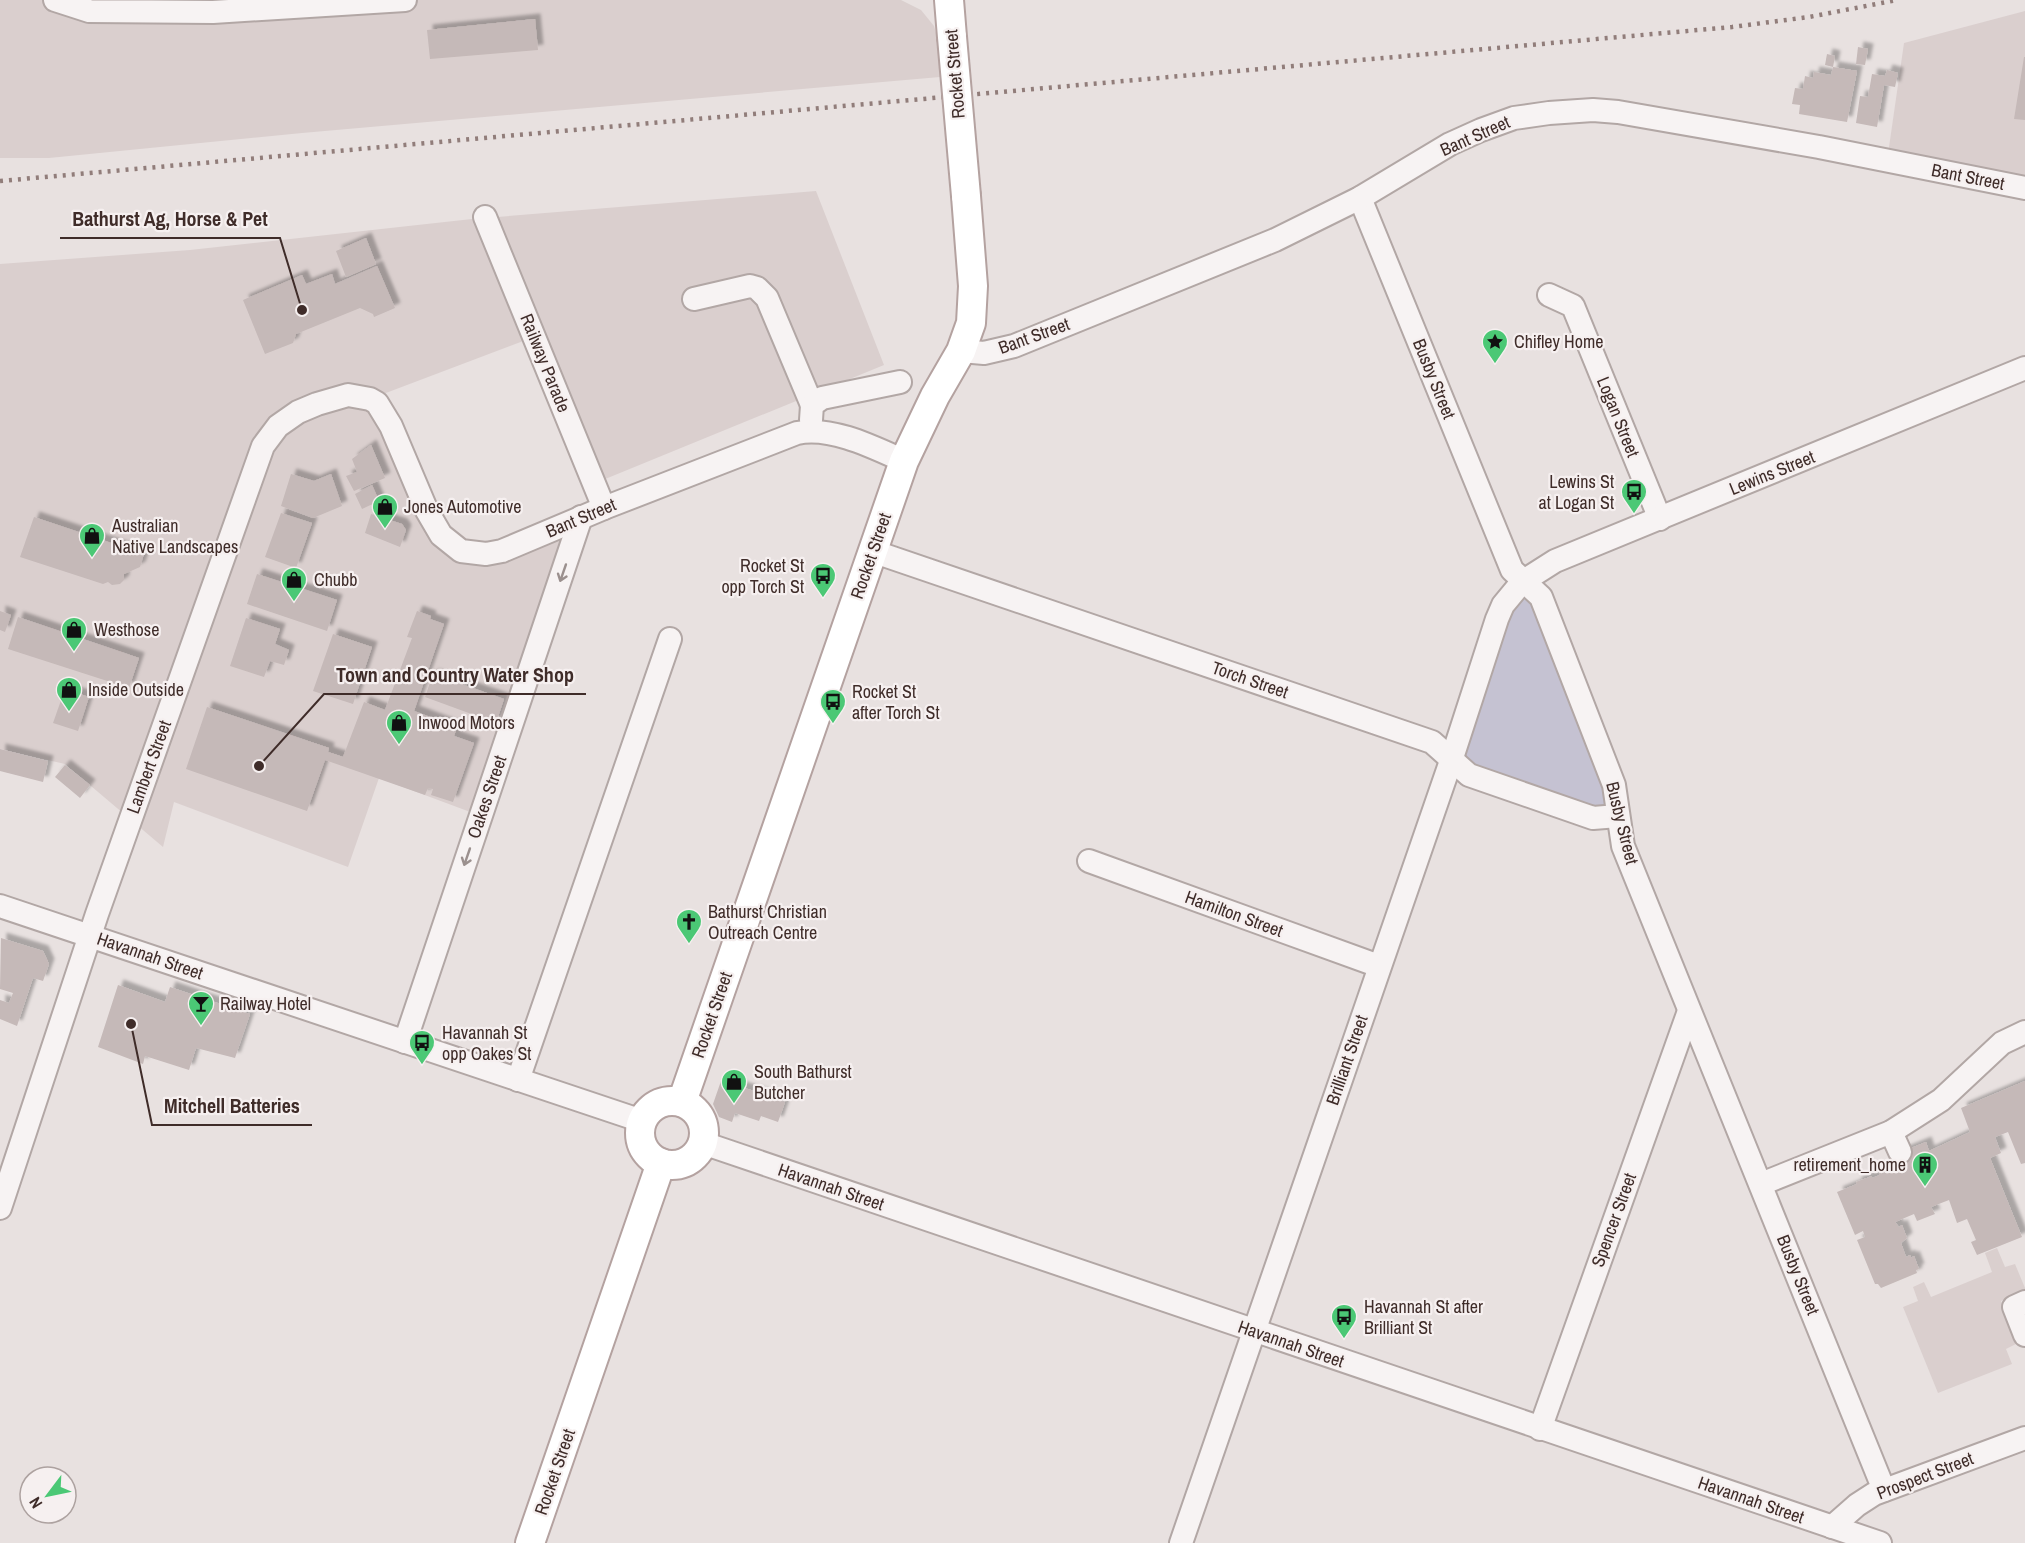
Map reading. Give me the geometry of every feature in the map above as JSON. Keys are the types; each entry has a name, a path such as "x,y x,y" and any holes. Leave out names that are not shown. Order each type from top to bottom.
{"main road":[{"name":"Rocket Street","path":"682,1102 904,461 935,396 961,351 970,323 973,286 949,0"},
{"path":"663,1102 682,1102 691,1107 703,1123 703,1143 698,1153 681,1164 661,1163 652,1158 640,1141 642,1121 654,1106 663,1102"},
{"name":"Rocket Street","path":"530,1543 661,1163"}],"street":[{"path":"55,0 89,11 213,12 405,0"},
{"name":"Bant Street","path":"961,351 984,353 1014,346 1275,240 1360,198 1450,144 1487,127 1514,118 1593,110 1653,117 2025,188"},
{"name":"Busby Street","path":"1360,198 1512,570 1522,582 1541,597 1614,785 1623,846 1884,1490"},
{"name":"Railway Parade","path":"485,218 604,508"},
{"path":"694,299 750,286 763,292 813,405 809,431"},
{"name":"Logan Street","path":"1549,295 1573,306 1660,519"},
{"name":"Lewins Street","path":"1522,582 1555,561 2025,368"},
{"path":"813,405 822,398 900,382"},
{"name":"Lambert Street","path":"0,1208 5,1180 263,446 278,426 298,412 348,395 370,399"},
{"name":"Bant Street","path":"370,399 377,404 392,426 435,526 449,543 461,551 486,554 501,551 581,517 797,433 809,431 856,440 904,461"},
{"name":"Oakes Street","path":"405,1042 581,517"},
{"name":"Torch Street","path":"872,551 1432,742 1469,775 1593,818 1618,816"},
{"name":"Brilliant Street","path":"1181,1543 1452,758 1497,619 1503,605 1522,582"},
{"path":"518,1080 670,639"},
{"name":"Hamilton Street","path":"1089,861 1379,966"},
{"name":"Havannah Street","path":"0,906 642,1121"},
{"name":"Spencer Street","path":"1540,1429 1689,1011"},
{"path":"1761,1184 1896,1142 2002,1042 2025,1032"},
{"name":"Havannah Street","path":"703,1143 1880,1543"},
{"path":"2025,1302 2014,1307 2025,1335"},
{"name":"Prospect Street","path":"1832,1527 1857,1505 1884,1490 2025,1437"}],"shaded area":[{"path":"0,0 127,0 140,4 183,0 901,0 921,10 934,26 938,40 940,77 302,133 49,158 0,158"},
{"path":"2025,11 2025,179 1888,154 1904,43"},
{"path":"816,191 884,365 593,484 534,337 370,399 461,551 581,517 481,816 379,778 348,867 174,802 163,847 65,764 0,749 0,264 190,250 472,219"},
{"path":"1510,595 1541,597 1618,816 1452,758"},
{"path":"1997,1248 2005,1267 2015,1264 2025,1288 2025,1291 2001,1301 2018,1343 2006,1349 2012,1364 1938,1393 1903,1307 1918,1301 1913,1287 1924,1282 1931,1297 1992,1272 1985,1253"}],"building":[{"path":"535,19 538,50 430,59 427,30"},
{"path":"1858,47 1868,49 1865,65 1856,64"},
{"path":"1827,54 1835,56 1833,67 1825,65"},
{"path":"2025,57 2025,120 2014,119"},
{"path":"1833,67 1857,71 1847,122 1799,114 1800,105 1792,104 1795,88 1803,89 1805,76 1813,78 1814,72 1831,75"},
{"path":"1887,70 1898,73 1895,87 1884,85 1877,127 1856,123 1860,96 1868,97 1872,74 1885,76"},
{"path":"366,238 376,264 346,277 336,251"},
{"path":"377,266 395,308 374,317 373,314 360,308 296,334 293,343 265,354 243,300 302,275 306,284 332,274 335,284"},
{"path":"371,445 385,478 354,491 346,476 357,472 352,459"},
{"path":"291,474 314,481 331,474 342,506 313,518 281,506"},
{"path":"372,485 379,501 362,509 355,494"},
{"path":"281,513 312,523 296,568 265,557"},
{"name":"Jones Automotive","path":"371,514 402,524 406,530 400,547 365,533"},
{"path":"34,517 144,554 140,567 124,574 124,580 120,584 112,585 20,557"},
{"name":"Chubb","path":"257,574 337,600 327,631 247,604"},
{"path":"0,611 11,615 5,632 0,630"},
{"path":"417,611 444,624 414,711 457,727 454,736 474,743 453,802 431,795 433,789 428,788 425,795 325,760 307,811 186,769 207,707 329,748 328,752 343,757 364,702 385,710 412,638 407,637"},
{"name":"Westhose","path":"18,617 139,658 129,688 8,649"},
{"path":"246,618 280,629 275,644 289,650 284,665 270,661 264,677 230,666"},
{"path":"333,634 372,647 353,704 313,691"},
{"path":"433,674 504,699 496,723 425,697"},
{"name":"Inside Outside","path":"65,689 89,697 78,731 53,723"},
{"path":"0,749 48,761 43,782 0,771"},
{"path":"65,765 90,785 80,798 55,777"},
{"path":"1,938 43,951 49,964 43,981 33,978 17,1026 0,1019 0,1000 9,1003 13,993 0,989"},
{"name":"Railway Hotel","path":"118,985 165,1002 170,987 250,1014 235,1058 196,1048 189,1070 145,1056 143,1064 98,1047"},
{"path":"721,1081 785,1102 778,1122 761,1116 759,1121 735,1113 732,1122 719,1117 713,1104"},
{"name":"retirement_home","path":"2025,1081 2025,1163 2021,1164 2008,1132 1995,1137 2001,1153 1990,1158 2022,1237 1977,1255 1971,1242 1976,1240 1967,1219 1957,1223 1949,1200 1931,1207 1935,1214 1917,1221 1914,1214 1895,1222 1899,1227 1902,1225 1907,1238 1901,1243 1906,1257 1914,1256 1919,1269 1916,1270 1917,1273 1881,1288 1875,1284 1857,1240 1865,1237 1863,1231 1855,1235 1837,1192 1896,1166 1891,1156 1926,1142 1929,1151 1970,1132 1961,1108"}],"railway":[{"path":"0,181 1732,27 1809,17 1897,0"}],"place":[{"name":"Bathurst Ag, Horse & Pet","path":"302,310"},
{"name":"Chifley Home","path":"1495,365"},
{"name":"Lewins St at Logan St","path":"1634,515"},
{"name":"Jones Automotive","path":"385,530"},
{"name":"Australian Native Landscapes","path":"92,559"},
{"name":"Rocket St opp Torch St","path":"823,599"},
{"name":"Chubb","path":"294,603"},
{"name":"Westhose","path":"74,653"},
{"name":"Inside Outside","path":"69,713"},
{"name":"Rocket St after Torch St","path":"833,725"},
{"name":"Inwood Motors","path":"399,746"},
{"name":"Town and Country Water Shop","path":"259,766"},
{"name":"Bathurst Christian Outreach Centre","path":"689,945"},
{"name":"Mitchell Batteries","path":"131,1024"},
{"name":"Railway Hotel","path":"201,1027"},
{"name":"Havannah St opp Oakes St","path":"422,1066"},
{"name":"South Bathurst Butcher","path":"734,1105"},
{"name":"retirement_home","path":"1925,1188"},
{"name":"Havannah St after Brilliant St","path":"1344,1340"}]}
